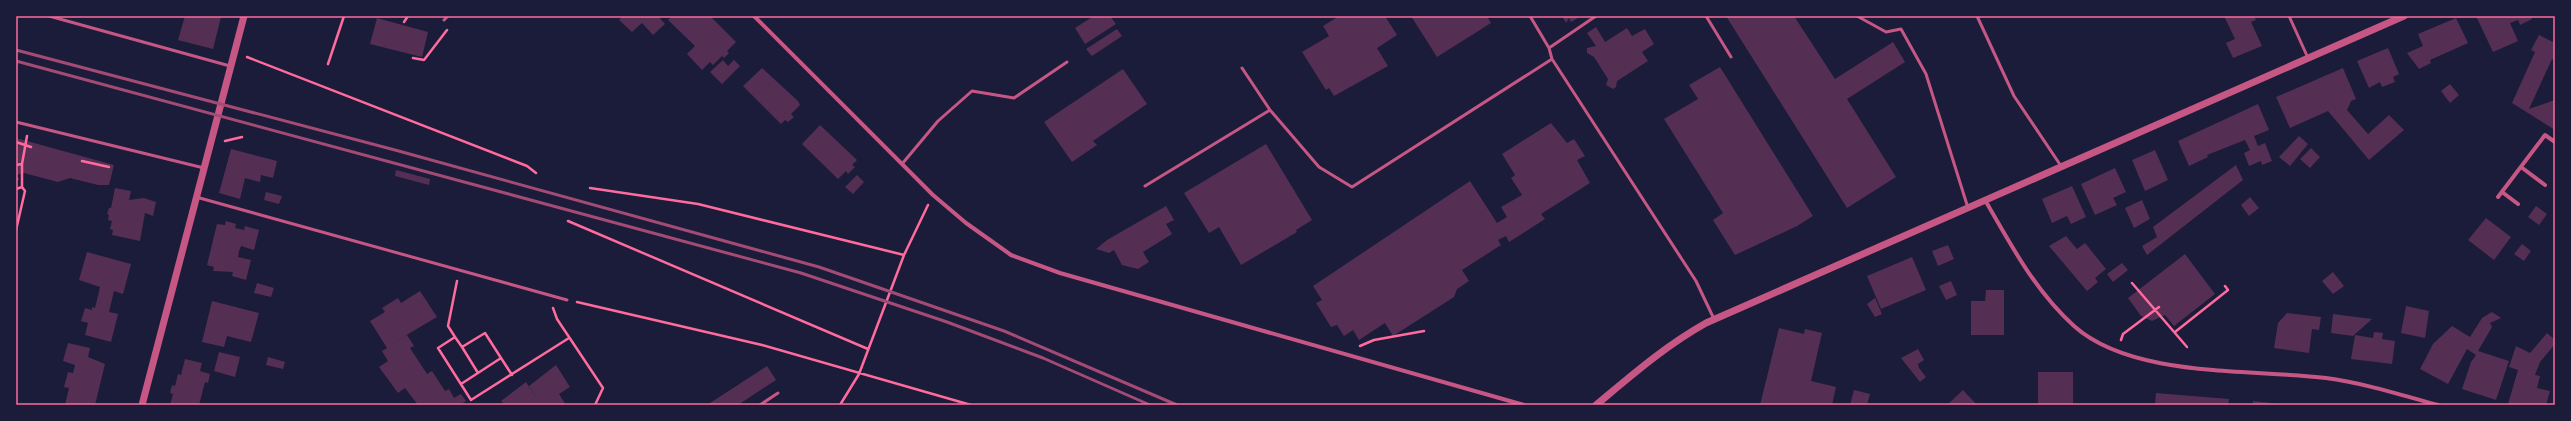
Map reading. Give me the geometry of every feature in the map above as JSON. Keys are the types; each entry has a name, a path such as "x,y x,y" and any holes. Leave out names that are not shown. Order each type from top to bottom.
{"street":[{"path":"142,405 244,16"},
{"path":"754,16 933,195 966,223 1011,255 1060,273 1524,405"},
{"path":"1596,405 1676,340 1714,319 1985,200 2062,168 2404,16"},
{"path":"2498,197 2545,135 2555,142"},
{"path":"2521,166 2545,185"},
{"path":"2502,192 2518,204"},
{"path":"1985,200 2028,273 2050,302 2075,327 2104,346 2135,358 2179,366 2326,378 2367,386 2438,405"}],"lane":[{"path":"49,16 230,66"},
{"path":"444,20 448,16"},
{"path":"1530,16 1549,48 1552,59 1696,281 1714,319"},
{"path":"1549,48 1596,16"},
{"path":"1706,16 1731,57"},
{"path":"1857,16 1886,32 1901,29 1904,34 1926,74 1968,208"},
{"path":"1977,16 2014,96 2062,168"},
{"path":"2289,16 2308,58"},
{"path":"1242,68 1270,110 1319,167 1352,186 1552,59"},
{"path":"902,164 923,136 972,91 1014,98 1068,62"},
{"path":"1145,186 1270,110"},
{"path":"16,122 204,168"},
{"path":"196,198 567,300"},
{"path":"760,405 778,394"}],"path":[{"path":"328,64 344,16"},
{"path":"404,22 408,16"},
{"path":"413,58 424,60 446,32 448,27"},
{"path":"262,65 527,166 536,173"},
{"path":"16,230 26,190 22,187 22,164 29,125"},
{"path":"221,140 226,141 242,137"},
{"path":"16,142 30,147"},
{"path":"82,161 109,167"},
{"path":"16,165 22,164"},
{"path":"16,189 22,187"},
{"path":"590,188 698,204 904,254"},
{"path":"840,405 860,374 904,254 933,195"},
{"path":"568,222 868,349"},
{"path":"459,271 448,326 478,373"},
{"path":"2132,283 2158,308 2187,347"},
{"path":"2175,332 2228,290 2225,286"},
{"path":"547,295 557,318 603,388 595,405"},
{"path":"567,300 762,345 970,405"},
{"path":"2117,351 2123,334 2158,308"},
{"path":"1374,340 1424,331"},
{"path":"462,348 475,341 485,333 512,375"},
{"path":"455,337 438,348 471,400 570,338"},
{"path":"461,384 478,373 488,364 501,358"}],"building":[{"path":"185,16 221,17 213,49 178,40"},
{"path":"623,16 658,16 665,24 653,35 642,23 632,32 619,20"},
{"path":"672,16 710,16 736,42 727,51 729,53 724,58 722,56 713,65 710,62 702,70 687,54 695,46 668,20"},
{"path":"1094,16 1110,16 1116,24 1085,44 1075,28"},
{"path":"1339,16 1385,16 1397,35 1377,48 1388,66 1334,96 1329,88 1326,90 1302,52 1329,36 1323,26"},
{"path":"1411,16 1487,16 1491,23 1437,57"},
{"path":"1562,16 1577,16 1578,18 1571,22 1569,18 1566,23"},
{"path":"1726,16 1794,16 1835,79 1893,42 1905,62 1847,99 1896,177 1847,208"},
{"path":"2224,16 2254,16 2256,20 2251,22 2262,46 2233,58 2226,43 2235,39"},
{"path":"2476,16 2531,16 2532,19 2520,25 2518,20 2510,23 2518,41 2493,52"},
{"path":"377,18 428,32 422,57 370,44"},
{"path":"2456,18 2468,43 2430,60 2431,63 2419,69 2407,53 2423,46 2418,34"},
{"path":"1596,27 1605,42 1627,28 1632,36 1645,29 1654,44 1642,52 1648,61 1617,81 1616,87 1613,89 1606,85 1608,79 1594,57 1587,53 1587,48 1596,46 1587,33"},
{"path":"1117,29 1122,36 1092,56 1086,49"},
{"path":"2539,35 2555,43 2555,61 2552,59 2529,109 2555,100 2555,130 2512,103 2535,52 2531,50"},
{"path":"2388,48 2399,74 2393,77 2395,82 2382,87 2380,82 2369,88 2357,61"},
{"path":"723,60 728,66 734,60 740,66 722,84 710,72"},
{"path":"1720,67 1813,216 1797,226 1735,255 1713,220 1723,213 1664,119 1698,99 1689,85"},
{"path":"762,68 798,101 800,105 791,114 794,117 788,122 785,120 781,124 743,86"},
{"path":"2343,68 2356,99 2351,101 2347,110 2368,134 2389,115 2404,130 2369,160 2328,111 2290,128 2276,97"},
{"path":"1123,69 1147,104 1093,141 1097,145 1072,162 1044,122"},
{"path":"2450,84 2459,95 2450,103 2441,91"},
{"path":"2258,104 2269,130 2254,136 2258,146 2265,143 2272,161 2262,165 2261,161 2249,166 2244,153 2250,150 2245,140 2207,155 2208,157 2189,166 2178,141"},
{"path":"1551,123 1567,143 1574,139 1585,156 1577,160 1590,183 1541,214 1545,219 1509,242 1506,236 1498,240 1501,245 1462,270 1469,281 1457,289 1454,297 1393,336 1385,323 1359,340 1353,330 1344,336 1337,325 1331,327 1316,303 1322,300 1313,286 1470,181 1497,223 1507,217 1501,207 1522,195 1511,178 1515,175 1502,154"},
{"path":"820,125 857,160 852,165 855,167 848,174 846,171 838,179 802,144"},
{"path":"2299,136 2308,144 2290,166 2279,157"},
{"path":"16,138 114,165 109,185 98,185 70,178 58,182 24,173 16,175"},
{"path":"1266,144 1312,220 1296,230 1297,232 1241,265 1219,227 1209,233 1184,193"},
{"path":"2311,148 2320,157 2310,168 2300,159"},
{"path":"231,149 277,161 273,178 261,175 260,182 245,178 240,199 219,193"},
{"path":"2155,150 2168,180 2145,191 2132,160"},
{"path":"2236,165 2243,180 2147,255 2142,246 2157,237 2153,227"},
{"path":"2115,168 2126,192 2113,198 2117,205 2095,215 2081,184"},
{"path":"396,170 430,179 429,185 395,176"},
{"path":"857,175 864,182 853,194 845,187"},
{"path":"2072,186 2086,217 2071,224 2067,216 2052,223 2042,199"},
{"path":"115,188 131,191 129,200 144,198 156,202 153,216 145,213 140,241 112,235 113,230 110,229 112,221 108,220 109,215 107,214 109,208 111,208"},
{"path":"266,192 282,196 279,204 264,200"},
{"path":"2250,197 2259,208 2249,216 2241,205"},
{"path":"2142,200 2150,219 2134,228 2125,208"},
{"path":"1166,206 1174,220 1166,224 1172,234 1143,252 1149,262 1138,269 1122,265 1114,250 1109,253 1096,249 1107,240"},
{"path":"2536,206 2547,214 2539,225 2528,217"},
{"path":"2486,218 2511,237 2494,260 2468,240"},
{"path":"226,221 236,224 235,228 244,230 245,226 259,230 254,250 241,246 239,251 238,257 251,260 246,280 232,276 233,272 213,271 214,267 207,265 217,224 225,225"},
{"path":"2066,236 2077,249 2085,243 2106,269 2095,278 2098,282 2087,291 2049,246"},
{"path":"2522,244 2531,251 2524,261 2514,254"},
{"path":"1948,245 1954,259 1938,266 1932,251"},
{"path":"87,252 131,264 123,294 114,291 109,312 118,314 111,342 85,335 88,323 81,321 85,308 92,310 92,307 95,308 100,287 79,280"},
{"path":"2185,254 2215,294 2174,326 2165,315 2152,321 2141,316 2128,298"},
{"path":"1912,257 1926,290 1881,309 1867,276"},
{"path":"2122,263 2128,270 2113,282 2107,274"},
{"path":"2333,272 2344,286 2333,294 2322,281"},
{"path":"1951,281 1957,295 1946,300 1939,286"},
{"path":"257,283 274,288 271,297 254,293"},
{"path":"1986,290 2004,290 2004,335 1971,335 1971,301 1985,301"},
{"path":"420,291 437,317 388,346 407,335 414,346 410,348 427,374 432,371 445,391 449,389 454,398 461,394 466,401 460,405 418,405 405,388 398,393 379,367 388,361 382,351 387,348 370,321 385,312 382,308 398,298 401,303"},
{"path":"1875,298 1882,314 1875,317 1867,304"},
{"path":"212,301 259,313 251,342 227,336 224,347 202,342"},
{"path":"2406,306 2429,311 2425,338 2401,333"},
{"path":"2492,312 2501,318 2490,323 2492,327 2478,351 2509,361 2496,400 2462,389 2471,362 2476,355 2467,349 2448,384 2420,369 2433,344 2452,326 2470,337 2482,318"},
{"path":"2287,313 2321,317 2319,330 2312,329 2309,353 2274,348 2278,323"},
{"path":"2333,314 2372,319 2353,336 2331,333"},
{"path":"1779,328 1804,334 1805,329 1822,333 1811,381 1836,387 1832,405 1760,405"},
{"path":"2374,332 2383,333 2382,339 2395,341 2392,364 2351,359 2355,335 2373,338"},
{"path":"2547,333 2555,340 2555,344 2540,362 2535,375 2540,376 2537,388 2550,391 2546,405 2508,404 2518,370 2509,367 2516,346 2530,353"},
{"path":"68,343 90,348 88,357 105,364 95,405 65,405 69,388 64,387 68,372 73,373 75,365 63,361"},
{"path":"1918,349 1924,360 1918,364 1919,368 1926,377 1920,382 1901,358"},
{"path":"219,352 240,357 235,377 214,371"},
{"path":"268,357 285,362 283,369 266,365"},
{"path":"185,359 202,363 200,371 210,374 208,383 205,382 199,405 170,405 173,394 170,393 172,385 175,386 178,374 181,375"},
{"path":"556,365 570,387 559,394 566,405 500,405 503,403 501,401 526,382 539,402 529,386"},
{"path":"767,366 776,380 738,405 707,405"},
{"path":"2038,372 2073,372 2073,405 2038,405"},
{"path":"1854,390 1870,394 1867,405 1850,405"},
{"path":"1963,390 1977,405 1947,405"},
{"path":"2156,393 2229,399 2228,405 2155,405"},
{"path":"2253,401 2280,404 2280,405 2253,405"}],"railway":[{"path":"16,50 395,150 819,267 1004,331 1177,405"},
{"path":"16,61 801,273 947,322 1043,358 1150,405"}]}
